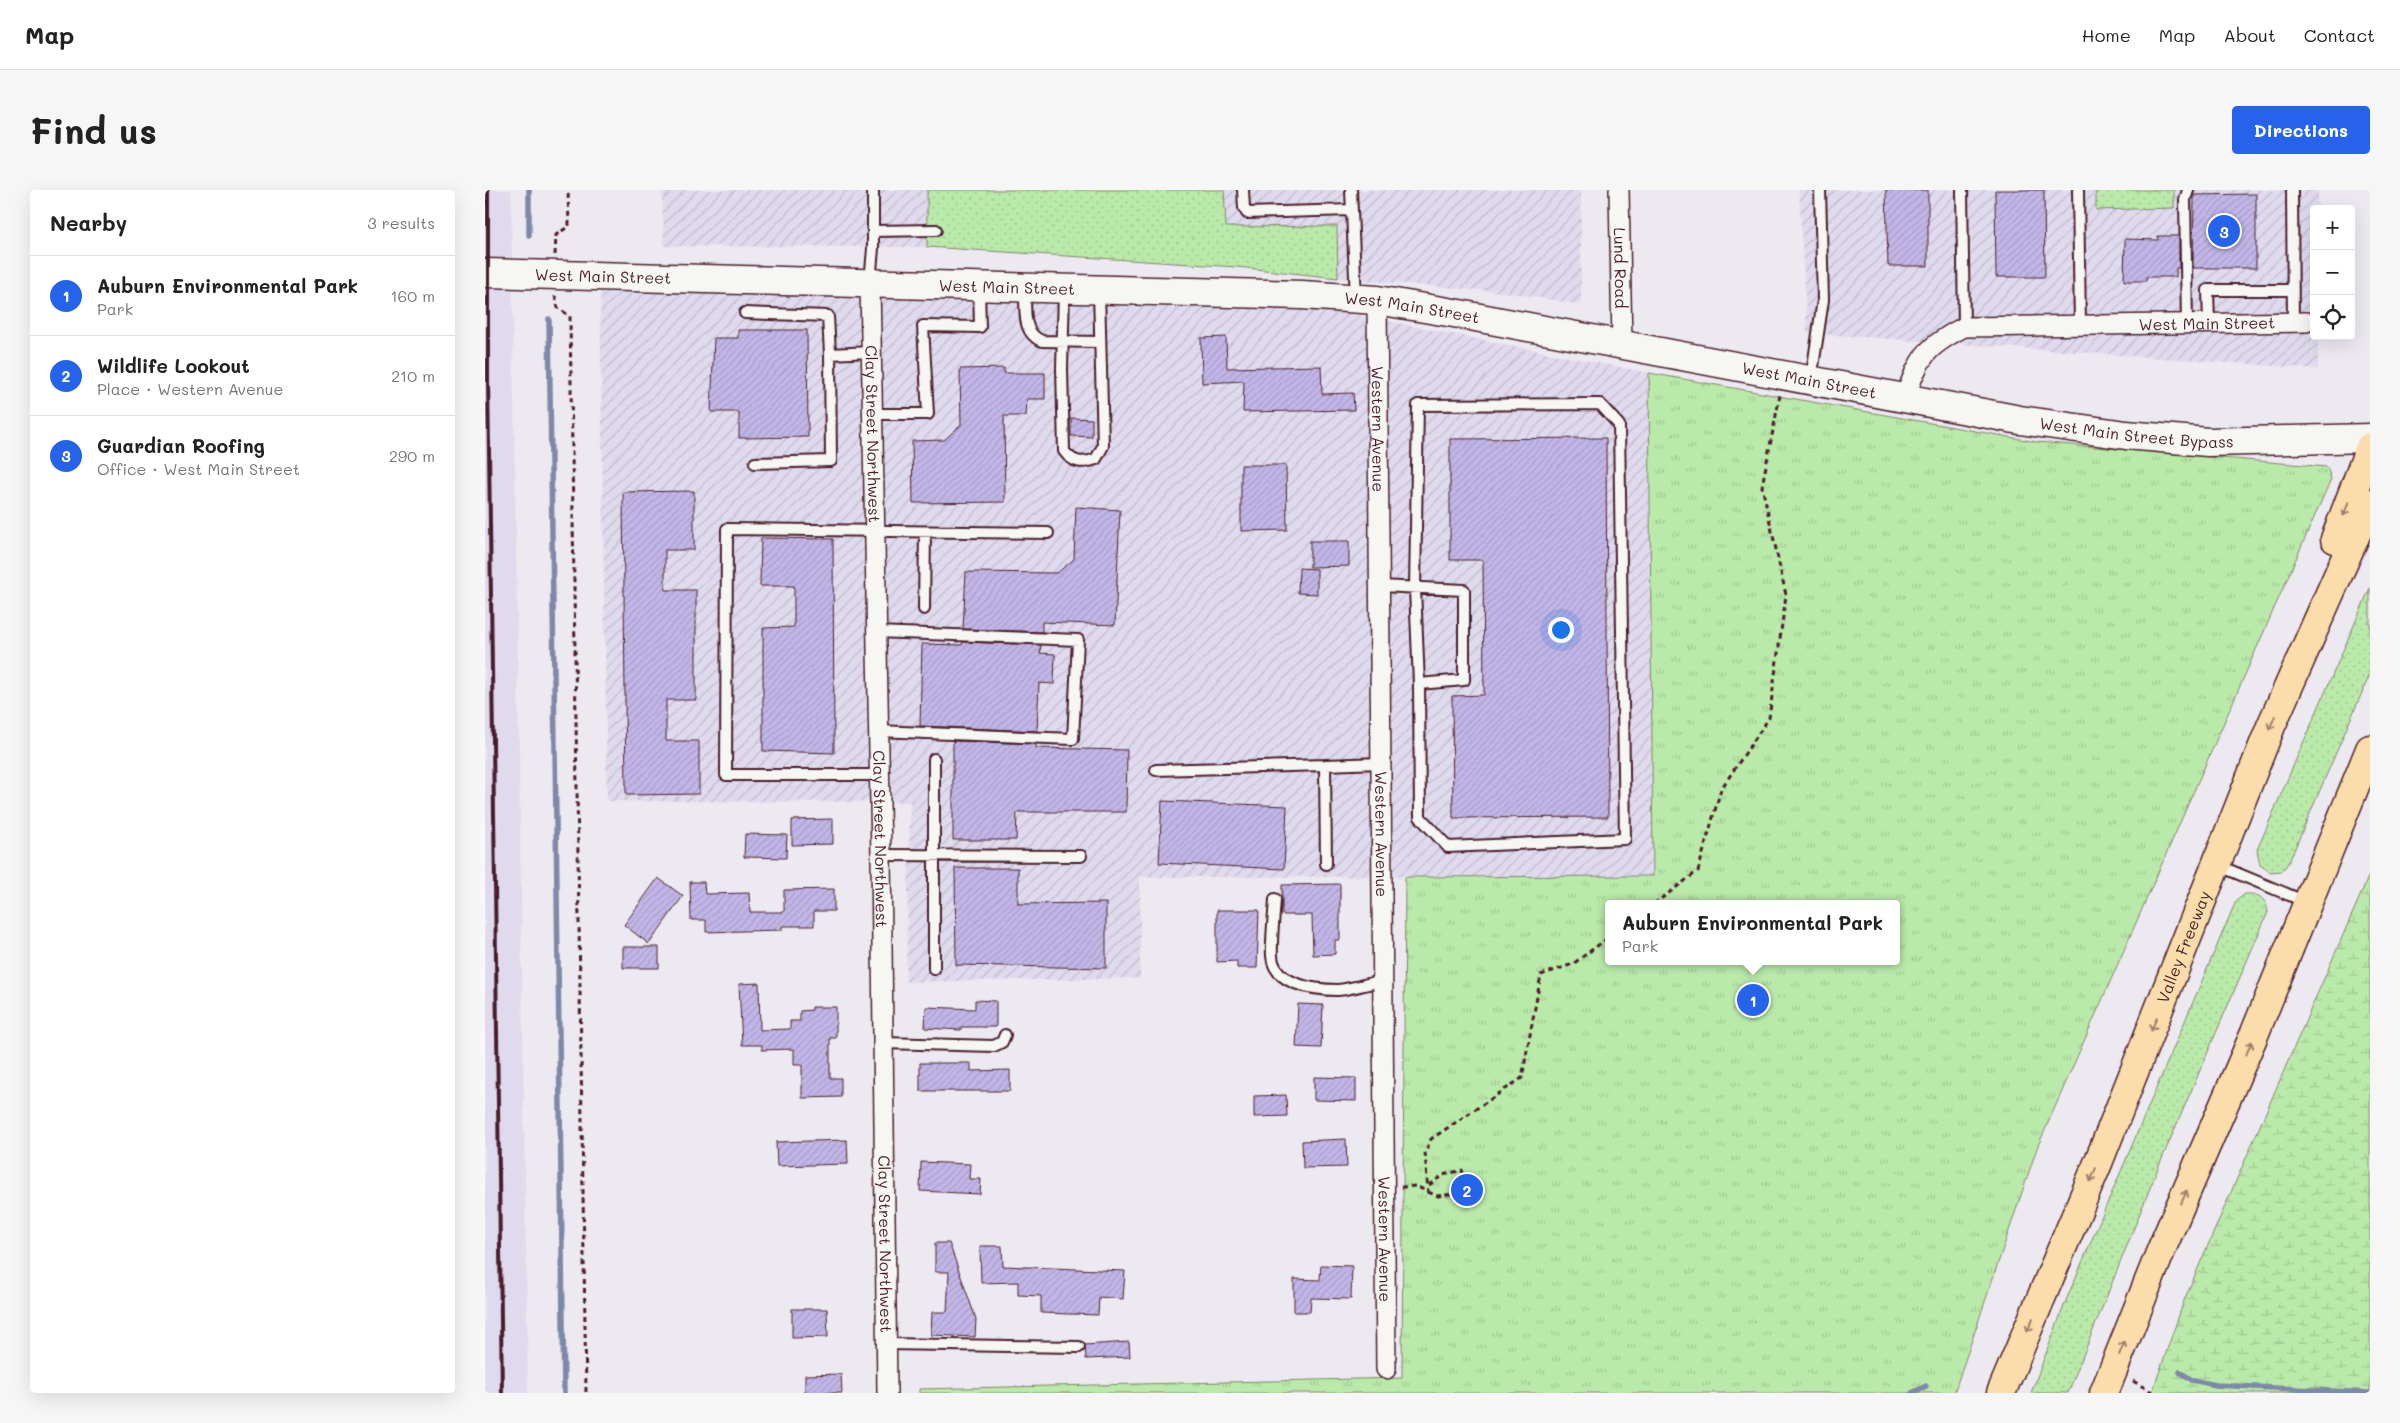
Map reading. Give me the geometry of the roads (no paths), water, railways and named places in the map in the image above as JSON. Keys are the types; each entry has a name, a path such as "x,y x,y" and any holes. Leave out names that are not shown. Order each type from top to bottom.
{"highway":[{"path":"2285,693 2306,619 2370,447"},
{"name":"Valley Freeway","path":"2001,1393 2099,1163 2285,693 2370,503"},
{"path":"2104,1393 2162,1248 2254,1035 2370,749"},
{"path":"2307,902 2370,782"}],"main road":[{"name":"West Main Street","path":"485,273 1367,299 1905,397"},
{"name":"West Main Street Bypass","path":"1905,397 2020,420 2126,435 2208,442 2370,438"}],"street":[{"name":"Lund Road","path":"1619,190 1622,344"},
{"name":"Clay Street Northwest","path":"870,284 881,855 887,1393"},
{"name":"Western Avenue","path":"1367,299 1379,586 1386,1187 1386,1369"},
{"name":"West Main Street","path":"1905,397 1918,365 1928,350 1964,327 2300,322"}],"lane":[{"path":"870,284 873,190"},
{"path":"1243,190 1244,208 1247,213 1352,210"},
{"path":"1351,190 1352,210 1367,299"},
{"path":"1811,381 1823,300 1820,190"},
{"path":"1962,190 1964,327"},
{"path":"2078,190 2080,326"},
{"path":"2187,324 2185,200 2188,190"},
{"name":"West Main Street","path":"2292,190 2293,290 2300,322"},
{"path":"873,231 936,230"},
{"path":"872,414 928,414 923,326 980,327 979,287"},
{"path":"1025,288 1027,325 1030,333 1043,340 1101,342"},
{"path":"1064,289 1064,450 1069,458 1077,462 1097,460 1103,446 1099,290"},
{"path":"2209,324 2208,290 2293,290"},
{"path":"745,313 828,316 831,461 755,463"},
{"path":"830,354 871,352"},
{"path":"1600,404 1619,424 1625,839 1448,847 1420,818 1419,684 1415,588 1418,405 1600,404"},
{"path":"879,775 727,775 727,530 1048,533"},
{"path":"924,609 925,532"},
{"path":"1379,586 1463,590 1464,680 1419,684"},
{"path":"876,632 1078,640 1073,739 878,731"},
{"path":"933,759 934,969"},
{"path":"1156,770 1381,763"},
{"path":"1325,765 1326,864"},
{"path":"881,855 1081,856"},
{"path":"2217,865 2307,902"},
{"path":"1275,899 1272,958 1278,971 1291,982 1310,987 1339,990 1383,980"},
{"path":"883,1043 994,1046 1002,1042 1005,1036"},
{"path":"887,1344 1079,1347"}],"waterway":[{"path":"529,190 529,235"},
{"path":"549,319 564,1393"},
{"path":"2180,1372 2192,1380 2216,1385 2370,1393"},
{"path":"1912,1393 1926,1386"}],"railway":[{"path":"488,190 488,379 502,1393"}],"place":[{"name":"Guardian Roofing","path":"2224,231"},
{"name":"Auburn Environmental Park","path":"1753,1000"},
{"name":"Wildlife Lookout","path":"1467,1190"}]}
